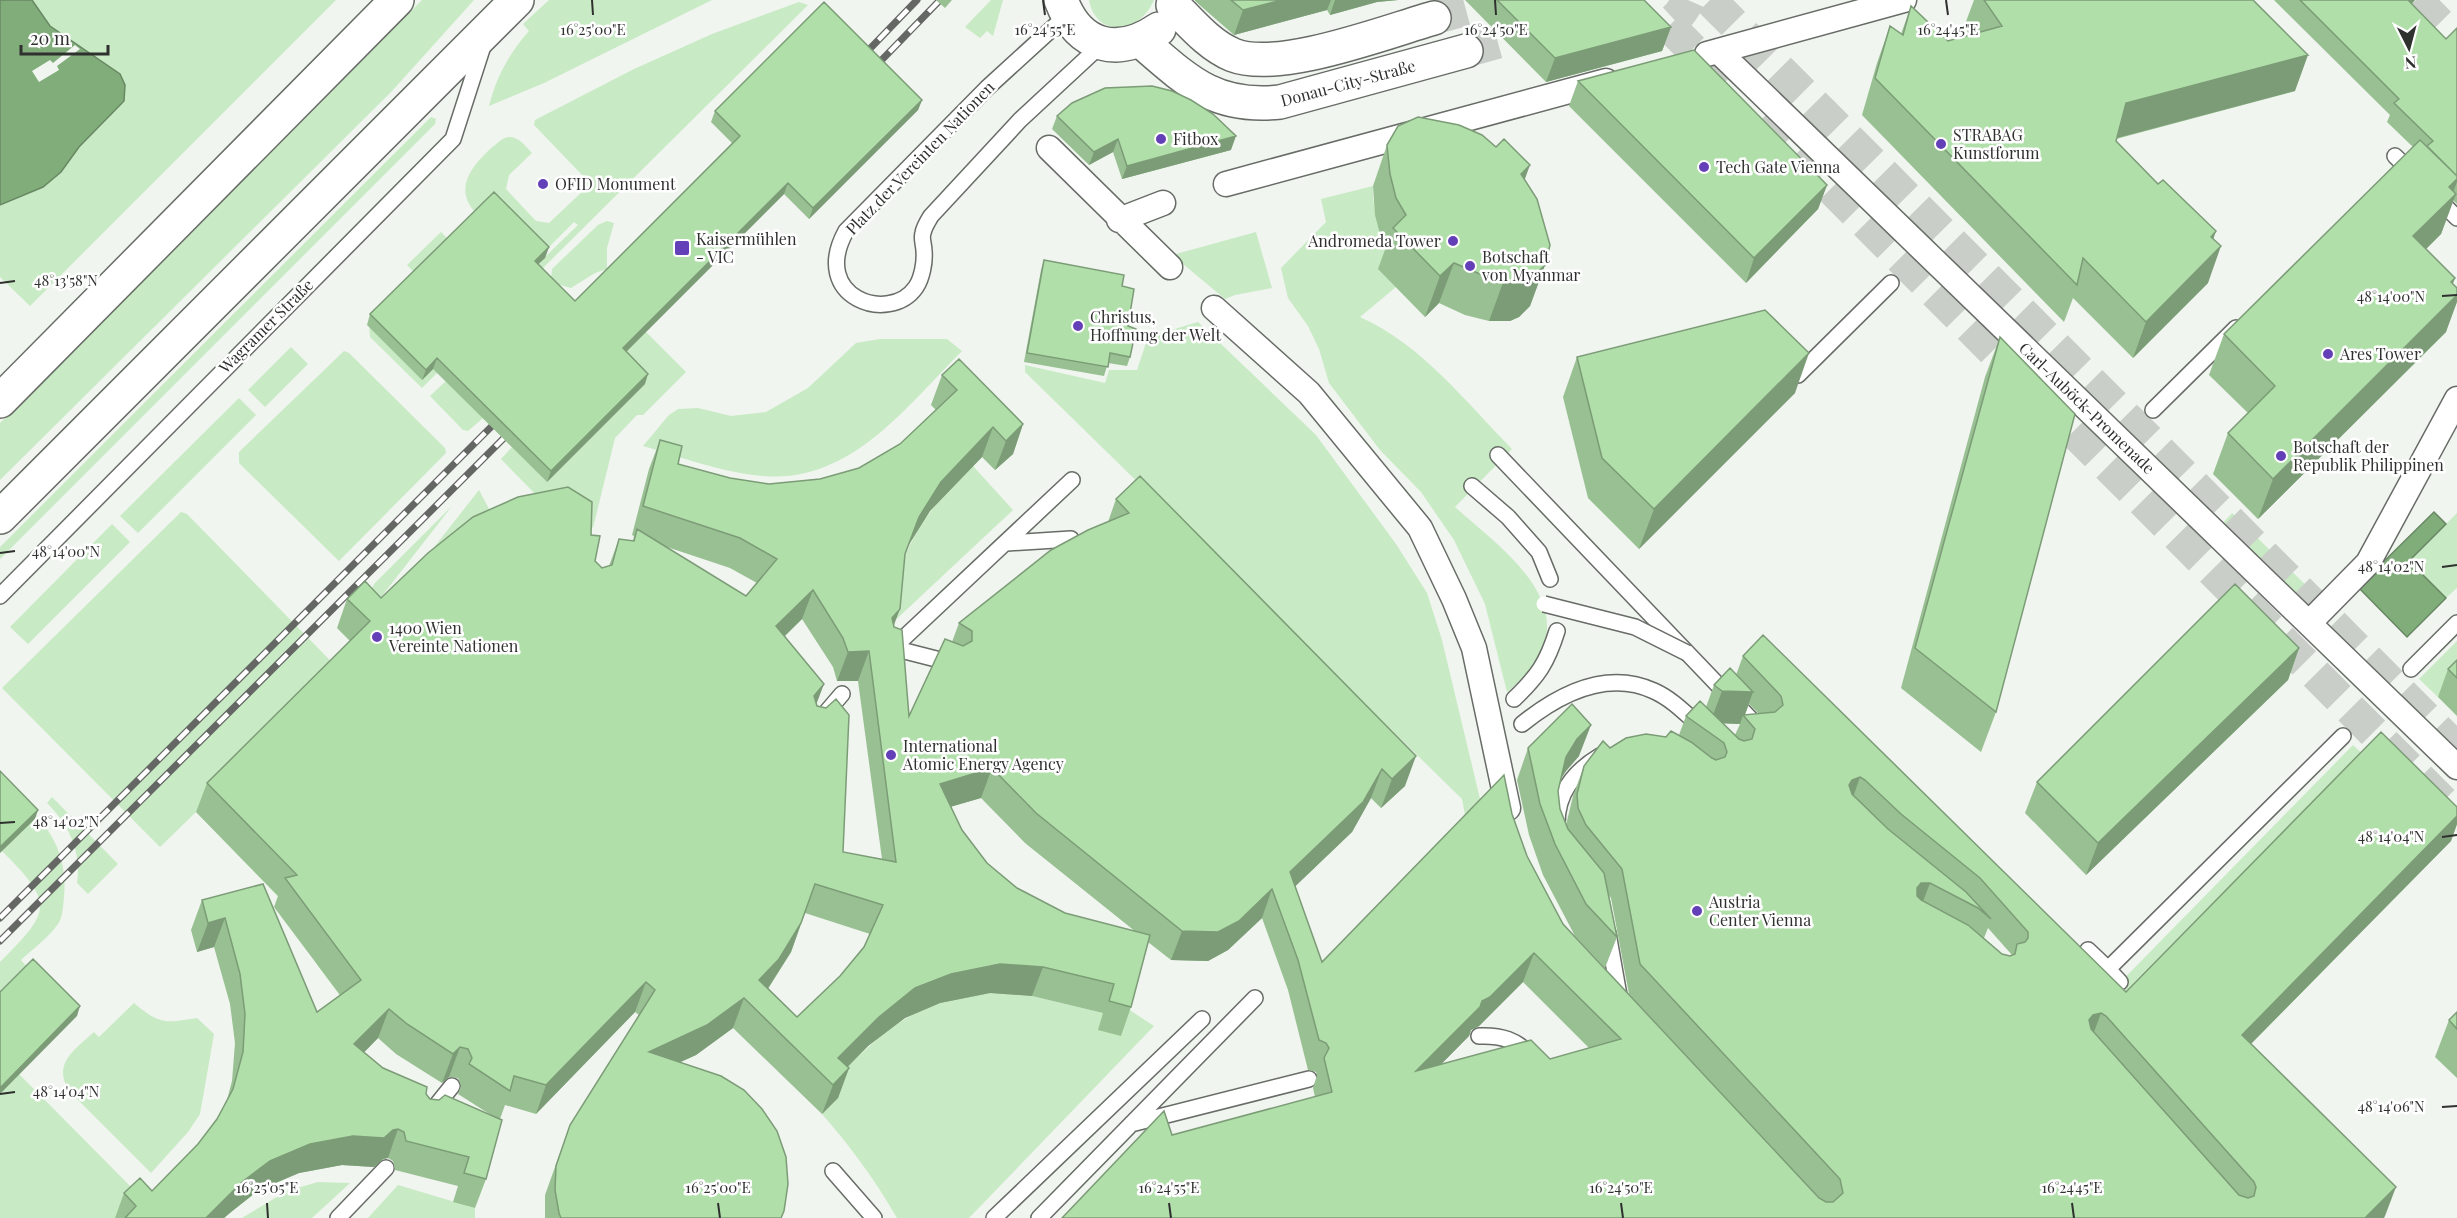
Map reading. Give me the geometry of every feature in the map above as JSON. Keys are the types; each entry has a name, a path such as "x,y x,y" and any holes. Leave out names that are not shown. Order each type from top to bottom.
{"main road":[{"path":"0,401 397,0"},
{"name":"Wagramer Straße","path":"0,517 517,0"},
{"path":"1102,44 1122,46 1141,41 1160,28 1173,3 1210,41 1222,50 1235,56 1259,60 1303,55 1434,18"},
{"name":"Platz der Vereinten Nationen","path":"1064,8 1073,25 1089,38 1102,44"},
{"name":"Donau-City-Straße","path":"1141,41 1201,90 1219,98 1257,104 1280,102 1466,51"}],"street":[{"path":"1683,60 1904,0"},
{"name":"Carl-Auböck-Promenade","path":"1718,51 2457,766"},
{"path":"1226,184 1625,76"},
{"path":"1049,148 1119,220 1170,267"},
{"path":"1119,220 1163,203"},
{"path":"1214,308 1309,393 1420,528 1454,599 1474,648 1512,828"},
{"path":"2308,622 2368,563 2457,399"},
{"path":"1592,976 1625,1011"}],"lane":[{"name":"Platz der Vereinten Nationen","path":"1064,8 846,231 837,248 836,262 837,276 846,293 863,301 899,302 915,288 921,274 925,253 922,234 931,216 1020,120 1102,44"},
{"name":"Wagramer Straße","path":"0,596 453,139 488,30"},
{"path":"2397,164 2457,218"},
{"path":"1798,375 1891,284"},
{"path":"2153,410 2246,318"},
{"path":"1498,455 1762,732 1744,733"},
{"path":"953,666 944,661 892,649 1072,480"},
{"path":"1472,486 1508,517 1539,552 1550,579"},
{"path":"1007,543 1071,539"},
{"path":"1544,604 1635,627 1687,653"},
{"path":"2411,669 2457,623"},
{"path":"1514,699 1536,678 1547,662 1557,631"},
{"path":"1522,724 1566,693 1594,685 1628,683 1653,690 1675,703 1713,735"},
{"path":"813,728 842,694"},
{"path":"2108,969 2281,808 2343,736"},
{"path":"1560,843 1557,810 1564,790 1574,775 1609,750"},
{"path":"1605,920 1625,1011"},
{"path":"2088,950 2120,982"},
{"path":"1039,1218 1256,998"},
{"path":"994,1218 1202,1018"},
{"path":"1479,1036 1499,1035 1520,1044 1543,1068"},
{"path":"1131,1124 1309,1079"},
{"path":"425,1120 452,1086"},
{"path":"338,1218 386,1168"},
{"path":"833,1171 874,1218"}],"shaded area":[{"path":"0,0 336,0 30,306 0,277 0,205 45,183 63,167 79,147"},
{"path":"0,0 32,0 50,26 120,74 125,85 124,101 79,147 61,172 43,187 0,205"},
{"path":"422,0 474,0 392,91 0,480 0,423"},
{"path":"549,0 712,0 544,83 489,106 504,66 529,31 523,24"},
{"path":"991,0 1003,0 993,36 987,31 980,38 965,27"},
{"path":"1089,0 1154,0 1147,12 1138,20 1118,27 1109,26 1100,21 1093,12"},
{"path":"799,2 808,5 422,388 370,337 369,324 417,275 407,265 441,232 450,241 545,257 578,225 574,222 546,250 475,212 466,195 466,187 471,171 490,149 507,137 513,137 532,153 509,175 506,189 536,221 549,223 584,190 583,176 534,125 535,120 634,69 712,34"},
{"path":"431,117 436,119 435,124 0,559 0,547"},
{"path":"1373,186 1375,211 1391,259 1396,287 1360,317 1382,328 1423,358 1512,449 1455,507 1512,558 1529,578 1541,599 1547,621 1544,644 1531,669 1507,692 1485,604 1454,540 1421,492 1380,450 1329,383 1319,349 1308,326 1288,298 1281,268 1326,222 1321,199"},
{"path":"607,221 614,223 607,248 607,269 595,273 571,288 557,284 551,279 552,269 598,225"},
{"path":"1256,232 1272,288 1225,299 1177,259 1176,254"},
{"path":"632,318 686,372 643,415 637,415 615,438 593,528 570,504 543,502 501,459 512,447 547,482 644,385 606,346"},
{"path":"1198,322 1316,435 1396,544 1427,593 1442,640 1491,845 1468,831 1462,799 1025,372 1025,365 1105,383 1109,370 1137,370 1148,337"},
{"path":"880,339 947,339 962,351 898,417 875,437 850,454 823,468 794,475 763,476 733,472 643,446 669,415 678,409 698,408 731,416 766,412 808,388 856,343"},
{"path":"291,347 308,364 265,407 248,390"},
{"path":"344,351 349,353 445,448 446,453 339,561 239,463 239,452"},
{"path":"446,381 483,418 468,431 463,430 430,396"},
{"path":"239,398 256,415 138,533 120,516"},
{"path":"973,466 1013,510 888,627 898,577 914,538 924,520"},
{"path":"479,490 496,522 399,592"},
{"path":"452,506 378,601 372,588 374,584"},
{"path":"181,512 187,514 400,732 350,1009 318,966 298,917 196,812 160,847 2,688"},
{"path":"2434,512 2446,524 2409,561 2446,598 2407,637 2358,587"},
{"path":"2232,513 2321,600 2313,609 2223,523"},
{"path":"2457,513 2457,588 2446,598 2409,561"},
{"path":"112,524 130,542 28,644 10,627"},
{"path":"2457,641 2457,678 2438,697 2419,679"},
{"path":"2353,745 2370,761 2115,1021 2098,1005"},
{"path":"52,797 118,864 88,894 77,883 78,861 72,840 62,820 47,803"},
{"path":"34,813 49,832 62,862 65,885 62,911 60,921 54,929 21,960 29,969 0,998 0,962 30,930 37,918 40,906 38,895 31,883 2,851"},
{"path":"990,993 1032,996 1103,1013 1128,1009 1154,1026 969,1218 897,1218 862,1164 822,1114 838,1098 828,1087 865,1050 907,1018 939,1003"},
{"path":"134,1003 163,1021 197,1018 214,1034 200,1114 188,1132 151,1173 72,1094 63,1075 64,1067 72,1053 94,1032 99,1037"},
{"path":"19,1074 140,1196 118,1218 0,1218 0,1093"},
{"path":"318,1182 350,1183 312,1218 242,1218 287,1191"},
{"path":"398,1185 475,1208 475,1218 368,1218"}],"pier":[{"path":"75,45 80,49 57,66 59,70 39,82 32,71 50,60 53,63"}],"building":[{"path":"1231,0 1282,0 1243,10"},
{"path":"1497,0 1644,0 1671,27 1555,58"},
{"path":"1984,0 2253,0 2308,55 2126,103 2116,141 2158,184 2163,180 2216,231 2211,237 2221,246 2146,322 2083,258 2077,285 1875,78 1890,26 1903,35 1911,6 1948,41 2002,26"},
{"path":"2300,0 2408,0 2446,39 2457,28 2457,176 2427,146 2433,141 2394,103 2399,99"},
{"path":"824,2 922,100 813,208 788,183 623,348 648,374 551,471 437,358 426,370 370,314 494,192 549,247 535,261 575,301 740,136 715,111"},
{"path":"1694,50 1827,185 1754,258 1578,81"},
{"path":"1152,86 1172,91 1191,100 1213,114 1236,136 1127,166 1118,139 1094,152 1057,116 1072,103 1105,88"},
{"path":"1418,117 1459,125 1482,135 1496,147 1504,139 1530,165 1521,174 1537,199 1550,245 1545,265 1534,276 1525,280 1504,280 1480,274 1454,263 1440,276 1393,228 1406,215 1396,198 1390,174 1387,145 1398,126"},
{"name":"Ares Tower","path":"2420,140 2457,176 2449,187 2456,194 2413,236 2455,278 2451,282 2457,288 2457,295 2273,479 2228,433 2275,386 2224,334"},
{"name":"Christus, Hoffnung der Welt","path":"1044,260 1124,275 1122,286 1134,289 1128,326 1136,329 1130,357 1110,353 1108,367 1027,353"},
{"path":"1765,310 1809,353 1654,509 1602,458 1577,357"},
{"path":"2000,337 2075,414 1996,712 1915,648"},
{"path":"959,359 1023,424 1006,441 993,427 941,482 919,517 905,554 900,609 892,618 894,627 902,630 909,716 945,639 963,646 972,641 972,631 959,623 1051,550 1088,530 1129,513 1116,499 1140,476 1416,756 1392,779 1382,769 1363,802 1290,872 1322,962 1504,775 1512,814 1527,856 1563,924 1819,1198 1826,1202 1833,1202 1843,1193 1840,1179 1640,964 1622,869 1586,825 1578,808 1577,794 1584,766 1603,741 1610,748 1626,738 1646,734 1666,737 1671,731 1716,760 1725,757 1727,752 1724,743 1686,716 1700,701 1739,739 1744,741 1752,739 1755,729 1743,715 1775,712 1783,705 1781,696 1743,656 1763,635 2126,992 2381,732 2457,807 2457,816 2242,1035 2396,1187 2365,1218 1062,1218 1164,1111 1172,1135 1332,1092 1324,1058 1329,1048 1326,1043 1319,1040 1298,960 1272,889 1239,921 1218,932 1182,931 1036,813 992,768 940,784 962,830 987,863 1017,888 1065,913 1150,935 1131,1007 1109,1001 1114,984 1043,967 1000,964 951,974 915,988 879,1017 838,1058 849,1068 833,1085 744,998 707,1025 649,1052 721,1076 744,1090 762,1109 777,1131 786,1157 788,1184 781,1218 561,1218 555,1190 556,1166 570,1125 655,990 646,982 546,1085 514,1076 510,1091 469,1064 472,1058 468,1049 460,1047 453,1054 407,1024 389,1009 354,1044 383,1068 427,1087 426,1094 430,1099 439,1100 445,1095 502,1120 486,1179 464,1173 469,1157 406,1141 404,1132 398,1129 393,1130 384,1138 353,1136 310,1144 270,1161 242,1182 206,1218 125,1218 136,1206 124,1193 140,1178 152,1191 198,1144 217,1119 233,1089 243,1052 245,1014 240,974 225,918 208,923 202,900 263,884 317,1012 361,980 285,878 297,875 207,783 370,621 347,599 365,581 381,598 428,553 473,517 518,497 568,487 592,502 591,535 600,536 595,561 602,568 612,565 619,539 634,541 637,529 746,596 777,559 740,538 643,506 660,440 682,446 678,464 730,478 769,484 820,479 859,468 900,444 957,390 942,375","holes":["813,590 843,638 848,652 869,651 896,862 843,852 849,715 836,699 826,708 817,706 814,696 824,684 776,626","1860,777 1865,780 1901,814 1980,878 2028,932 2025,942 2017,944 2015,954 2010,956 2002,954 1968,925 1917,896 1917,888 1921,883 1930,883 1978,908 1991,919 1966,892 1888,829 1852,794 1849,785 1852,780","815,884 883,905 864,947 840,976 797,1017 759,980 779,959 801,923","1534,953 1621,1039 1550,1059 1531,1040 1416,1071 1480,1007 1482,1001 1490,997","2101,1013 2106,1016 2254,1182 2256,1187 2254,1196 2248,1198 2239,1195 2091,1029 2089,1020 2093,1015"]},
{"path":"2235,584 2299,648 2098,843 2037,782"},
{"path":"2457,660 2457,678 2448,669"},
{"path":"1730,668 1753,692 1722,691 1714,685"},
{"path":"1572,704 1591,725 1577,739 1566,757 1558,791 1560,809 1568,829 1604,873 1617,937 1586,904 1555,844 1540,804 1528,748"},
{"path":"0,771 38,810 0,847"},
{"path":"33,959 80,1006 0,1088 0,992"},
{"path":"2457,1012 2457,1029 2449,1020"}],"tunnel":[{"path":"1434,18 1500,0"},
{"path":"1596,0 1603,16 1614,26 1627,32 1640,34 1654,32 1668,25 1688,0"},
{"path":"1710,0 2457,749"},
{"path":"2416,0 2457,41"},
{"path":"1669,26 1725,82"},
{"path":"1466,51 1548,28"},
{"path":"1762,119 2457,816"}],"railway":[{"path":"859,60 917,0"},
{"path":"870,72 940,0"},
{"path":"0,918 504,414"},
{"path":"0,941 516,426"}],"place":[{"name":"Fitbox","path":"1161,139"},
{"name":"STRABAG Kunstforum","path":"1941,144"},
{"name":"Tech Gate Vienna","path":"1704,167"},
{"name":"OFID Monument","path":"543,184"},
{"name":"Andromeda Tower","path":"1453,241"},
{"name":"Kaisermühlen - VIC","path":"682,248"},
{"name":"Botschaft von Myanmar","path":"1470,266"},
{"name":"Christus, Hoffnung der Welt","path":"1078,326"},
{"name":"Ares Tower","path":"2328,354"},
{"name":"Botschaft der Republik Philippinen","path":"2281,456"},
{"name":"1400 Wien Vereinte Nationen","path":"377,637"},
{"name":"International Atomic Energy Agency","path":"891,755"},
{"name":"Austria Center Vienna","path":"1697,911"}]}
